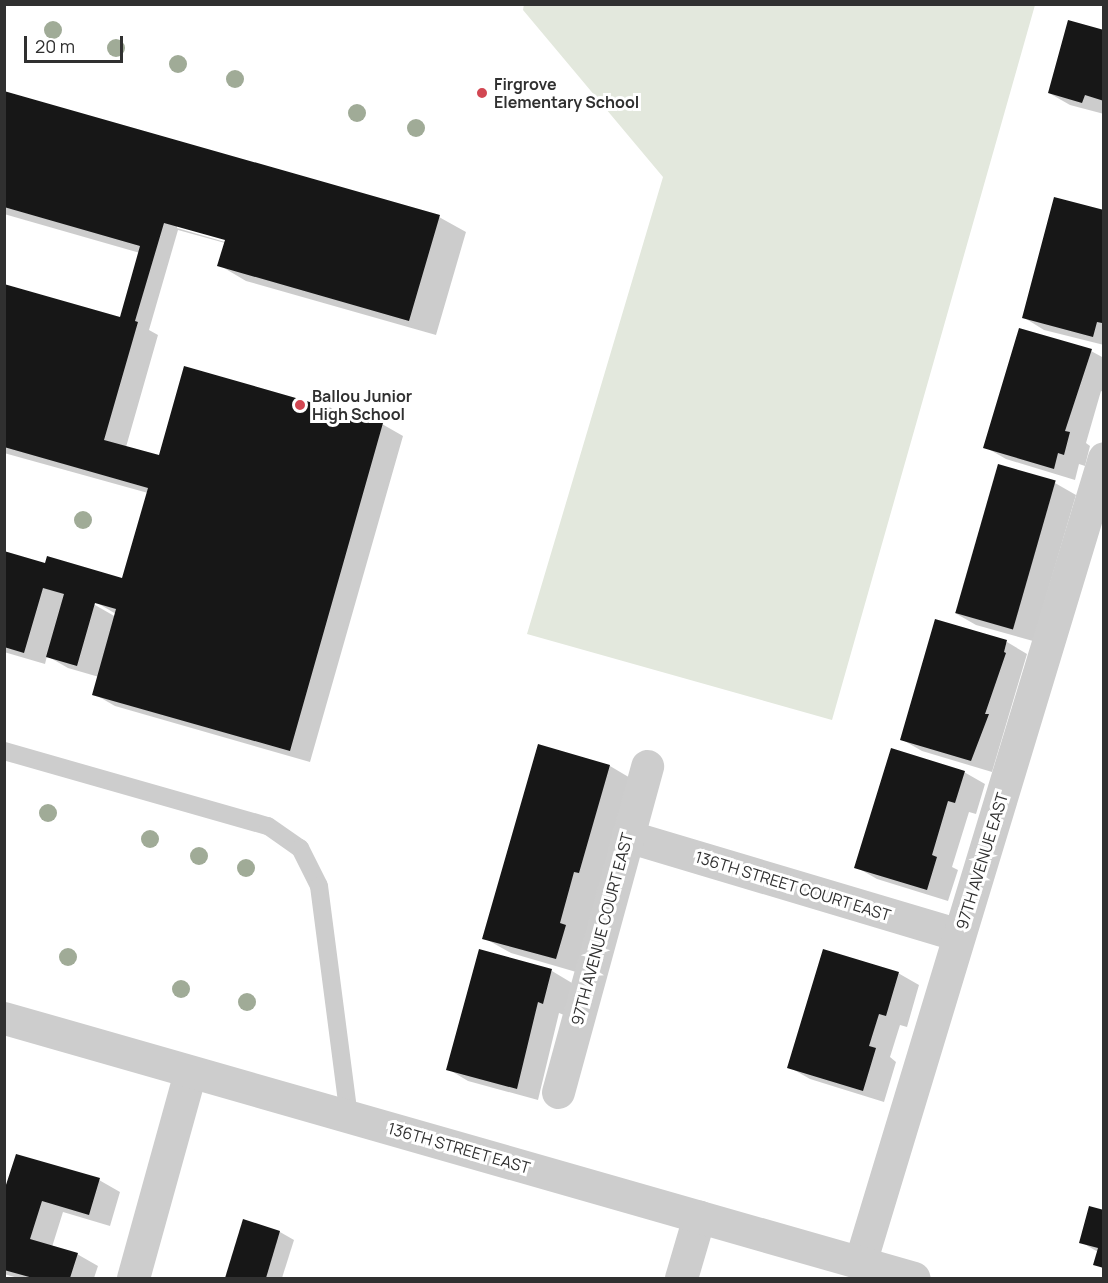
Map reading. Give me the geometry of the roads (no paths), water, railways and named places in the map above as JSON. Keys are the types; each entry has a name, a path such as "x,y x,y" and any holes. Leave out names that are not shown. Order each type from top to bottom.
{"street":[{"name":"97TH AVENUE EAST","path":"860,1263 1104,458"},
{"name":"97TH AVENUE COURT EAST","path":"558,1092 647,766"},
{"name":"136TH STREET COURT EAST","path":"627,836 959,936"},
{"name":"136TH STREET EAST","path":"4,1018 914,1278"},
{"path":"133,1278 190,1071"},
{"path":"681,1278 699,1217"}],"lane":[{"path":"4,752 268,826 300,848 319,886 349,1117"}],"place":[{"name":"Firgrove Elementary School","path":"482,93"},
{"name":"Ballou Junior High School","path":"300,405"}]}
